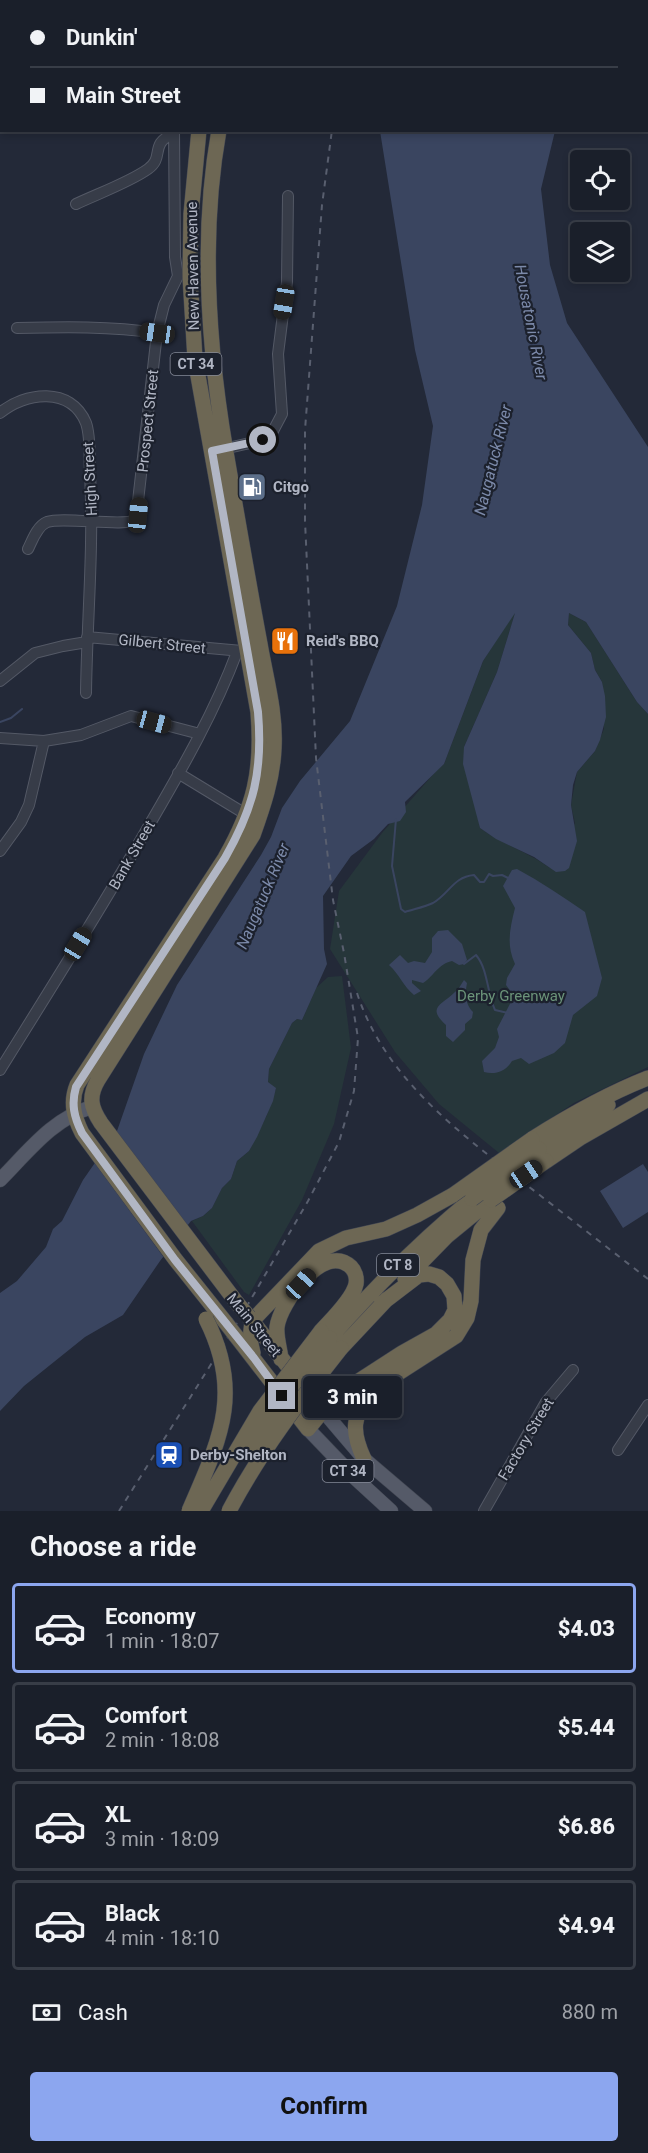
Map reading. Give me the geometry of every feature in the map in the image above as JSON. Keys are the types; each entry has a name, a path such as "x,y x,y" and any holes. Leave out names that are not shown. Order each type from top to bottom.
{"highway":[{"name":"New Haven Avenue","path":"199,132 184,276 195,359 219,450"},
{"name":"New Haven Avenue","path":"219,132 212,183 209,276 213,364 219,450 248,650"},
{"name":"CT 34","path":"221,876 241,831 255,790 261,746 248,650"},
{"name":"CT 34","path":"74,1113 73,1100 76,1087 147,989 221,876 253,835 267,796 274,748 272,707 248,650"},
{"name":"CT 34","path":"92,1107 93,1090 147,989"},
{"path":"324,1412 341,1410 456,1336 468,1318 473,1260 481,1230 495,1204 539,1150 576,1111 648,1078"},
{"name":"CT 8","path":"212,1511 269,1417 372,1290 432,1232 472,1199 539,1150 623,1096 648,1084"},
{"name":"CT 8","path":"539,1150 580,1138 648,1099"},
{"name":"Main Street","path":"92,1107 188,1240 324,1412"},
{"name":"Main Street","path":"74,1113 82,1133 175,1260 308,1429"},
{"path":"254,1358 250,1340 250,1319 319,1251 346,1238 386,1229 417,1215 539,1150"},
{"name":"CT 8","path":"229,1511 330,1339 381,1304 447,1236 495,1204"},
{"path":"201,1511 261,1411 330,1339 343,1305 356,1286 357,1280 353,1270 343,1262 331,1261 320,1266 301,1284 284,1306 277,1327 281,1359"},
{"path":"308,1429 334,1398 402,1353 436,1334 456,1310 454,1296 447,1284 439,1277 429,1274 419,1275 381,1304"},
{"path":"187,1275 214,1336 223,1373 225,1409 216,1447 189,1511"},
{"path":"364,1459 357,1444 355,1425 361,1407 380,1383"}],"main road":[{"path":"0,1180 57,1124 74,1113 92,1107"},
{"name":"Main Street","path":"324,1412 364,1459 425,1511"},
{"name":"Main Street","path":"308,1429 354,1477 391,1511"}],"street":[{"path":"76,204 147,170 157,159 162,139 174,132 175,257 184,276 209,276"},
{"path":"219,450 257,442 267,437 282,414 278,354 287,282 288,196"},
{"name":"Prospect Street","path":"28,549 37,531 47,522 93,520 130,523 134,522 138,515 157,333 166,298 184,276"},
{"path":"17,328 118,327 157,333"},
{"name":"High Street","path":"0,413 18,401 40,395 60,399 80,412 87,427 93,520 86,693"},
{"name":"Gilbert Street","path":"0,681 35,653 87,639 248,650"},
{"name":"Bank Street","path":"0,1070 113,888 200,734 225,682 248,650"},
{"path":"0,738 44,741 96,731 131,716 200,734"},
{"path":"0,851 21,822 29,805 44,741"},
{"path":"178,773 247,814"},
{"name":"Factory Street","path":"484,1511 546,1401 573,1370"},
{"path":"618,1450 648,1405"}],"green space":[{"name":"Derby Greenway","path":"516,610 497,672 464,747 480,828 550,868 575,823 571,805 577,772 595,751 604,729 602,682 595,670 591,653 568,625 569,613 586,622 637,702 648,714 648,1067 574,1103 499,1153 439,1104 395,1052 330,949 339,891 382,833 444,764 483,661"},
{"path":"342,976 351,1048 334,1124 302,1200 249,1295 244,1292 192,1221 203,1216 212,1208 222,1188 231,1179 237,1161 249,1151 266,1117 276,1089 268,1082 269,1069 292,1023 297,1019 302,1020 316,988 328,977"}],"water":[{"path":"380,132 555,132 541,189 550,265 567,323 648,447 648,714 637,702 586,622 569,613 568,625 591,653 595,670 602,682 606,717 595,751 577,772 573,785 571,805 577,841 569,868 556,872 534,857 496,839 480,828 463,764 464,747 497,672 515,613 483,661 444,764 405,802 406,812 400,821 388,824 374,839 351,856 323,896 324,949 327,964 302,1020 297,1019 292,1023 269,1069 268,1082 276,1088 273,1101 249,1151 237,1161 231,1179 222,1188 212,1208 203,1216 191,1221 123,1315 85,1337 24,1386 0,1411 0,1293 17,1281 46,1247 53,1229 62,1221 83,1180 117,1131 144,1054 177,985 261,855 282,808 300,781 350,721 397,606 422,505 433,426 415,350"},
{"path":"517,869 585,912 602,978 597,996 573,1015 565,1043 554,1053 529,1064 521,1058 512,1061 500,1071 488,1073 484,1072 482,1061 495,1048 499,1037 497,1029 514,996 506,985 507,978 515,964 510,950 510,929 515,908 503,886 512,870"},
{"path":"448,930 462,944 467,960 464,964 459,965 452,961 447,963 423,983 412,980 412,983 421,991 414,995 389,965 400,955 408,963 414,961 425,963 432,952 432,938 438,931"},
{"path":"464,980 467,983 466,998 473,1012 472,1018 465,1024 465,1030 453,1042 446,1036 446,1025 437,1014 437,1010"},
{"path":"643,1164 648,1172 648,1212 623,1228 600,1191"}],"pier":[{"path":"115,1130 188,1230 165,1259 94,1162"}],"waterway":[{"path":"0,722 11,718 22,709"},
{"path":"396,819 392,866 401,909 405,912 433,903 456,882 467,876 474,875 480,882 484,882 489,874 508,878"},
{"path":"464,964 476,955 483,967 495,1010 508,1013"},
{"path":"467,1001 488,992"}],"railway":[{"path":"119,1511 240,1318 308,1201 339,1142 354,1091 358,1038 333,900 316,758 305,521 305,430 322,205 332,132"},
{"path":"357,993 370,1024 386,1052 405,1078 428,1102 477,1146 648,1279"}],"place":[{"name":"Citgo","path":"252,487"},
{"name":"Reid's BBQ","path":"285,641"},
{"name":"Derby-Shelton","path":"169,1455"}],"route":[{"path":"263,440 212,451 258,712 261,746 255,790 241,831 76,1087 73,1100 74,1113 82,1133 175,1260 282,1396"}],"water label":[{"name":"Housatonic River","path":"531,322"},
{"name":"Naugatuck River","path":"493,460"},
{"name":"Naugatuck River","path":"263,896"}]}
